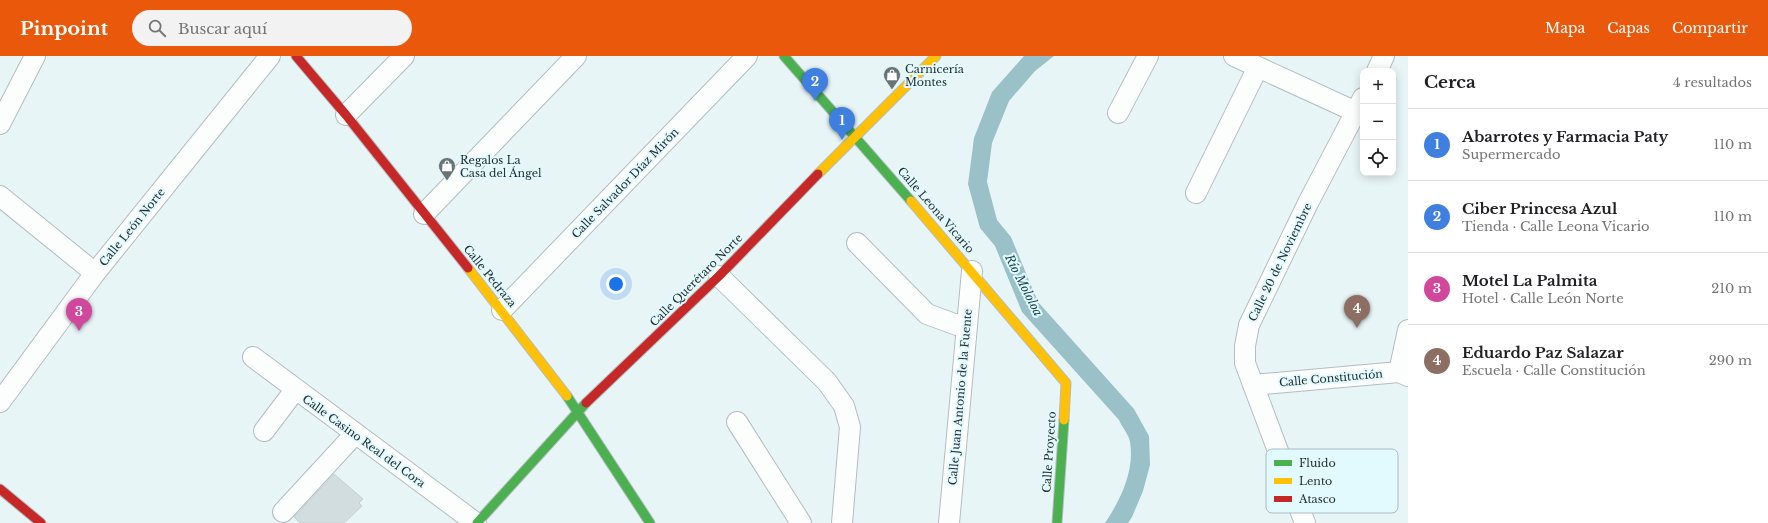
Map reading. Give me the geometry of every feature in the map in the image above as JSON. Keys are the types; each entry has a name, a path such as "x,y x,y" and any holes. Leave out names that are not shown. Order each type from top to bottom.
{"street":[{"path":"0,124 35,56"},
{"name":"Calle León Norte","path":"0,402 96,273 270,56"},
{"name":"Calle Pedraza","path":"296,56 346,115 502,310 578,411 650,523"},
{"path":"346,115 404,56"},
{"path":"424,214 576,56"},
{"name":"Calle Salvador Díaz Mirón","path":"502,310 747,56"},
{"name":"Calle Leona Vicario","path":"784,56 972,271 1066,383"},
{"name":"Calle Querétaro Norte","path":"476,523 578,411 719,276 855,136 936,56"},
{"path":"1118,112 1148,56"},
{"path":"1234,56 1258,67 1360,105"},
{"path":"1378,68 1384,56"},
{"path":"1196,193 1258,67"},
{"name":"Calle 20 de Noviembre","path":"1277,449 1245,363 1245,346 1249,325 1308,203 1360,105"},
{"path":"0,196 96,273"},
{"path":"857,243 927,314 957,325 967,321"},
{"name":"Calle Juan Antonio de la Fuente","path":"949,523 972,271"},
{"path":"719,276 827,382 844,406 850,427 842,523"},
{"path":"1403,374 1408,330"},
{"name":"Calle Casino Real del Cora","path":"253,358 476,523"},
{"name":"Calle Constitución","path":"1253,385 1403,374"},
{"name":"Calle Proyecto","path":"1057,523 1066,383"},
{"path":"264,431 295,390"},
{"path":"737,422 801,523"},
{"path":"284,512 355,434"},
{"path":"0,489 41,523"},
{"name":"Calle 20 de Noviembre","path":"1301,513 1305,523"}],"water":[{"name":"Río Mololoa","path":"1024,56 1054,56 1035,71 1009,101 992,143 987,182 997,220 1011,237 1038,302 1134,409 1149,436 1150,465 1143,491 1128,523 1105,523 1121,495 1128,474 1131,453 1128,437 1119,420 1022,312 995,246 980,228 968,184 974,138 992,92"}],"building":[{"path":"334,474 363,499 359,503 362,506 344,523 300,523 294,517"}],"traffic: fast":[{"path":"784,56 911,201"},
{"path":"567,396 650,523"},
{"path":"477,523 586,403"},
{"path":"1057,523 1064,420"}],"traffic: slow":[{"path":"818,174 936,56"},
{"path":"911,201 1066,383 1064,420"},
{"path":"468,268 567,396"}],"traffic: jam":[{"path":"296,56 346,115 468,268"},
{"path":"586,403 719,276 818,174"},
{"path":"0,489 41,523"}],"place":[{"name":"Carnicería Montes","path":"892,90"},
{"name":"Ciber Princesa Azul","path":"815,101"},
{"name":"Abarrotes y Farmacia Paty","path":"842,140"},
{"name":"Regalos La Casa del Ángel","path":"447,181"},
{"name":"Eduardo Paz Salazar","path":"1357,328"},
{"name":"Motel La Palmita","path":"79,331"}]}
